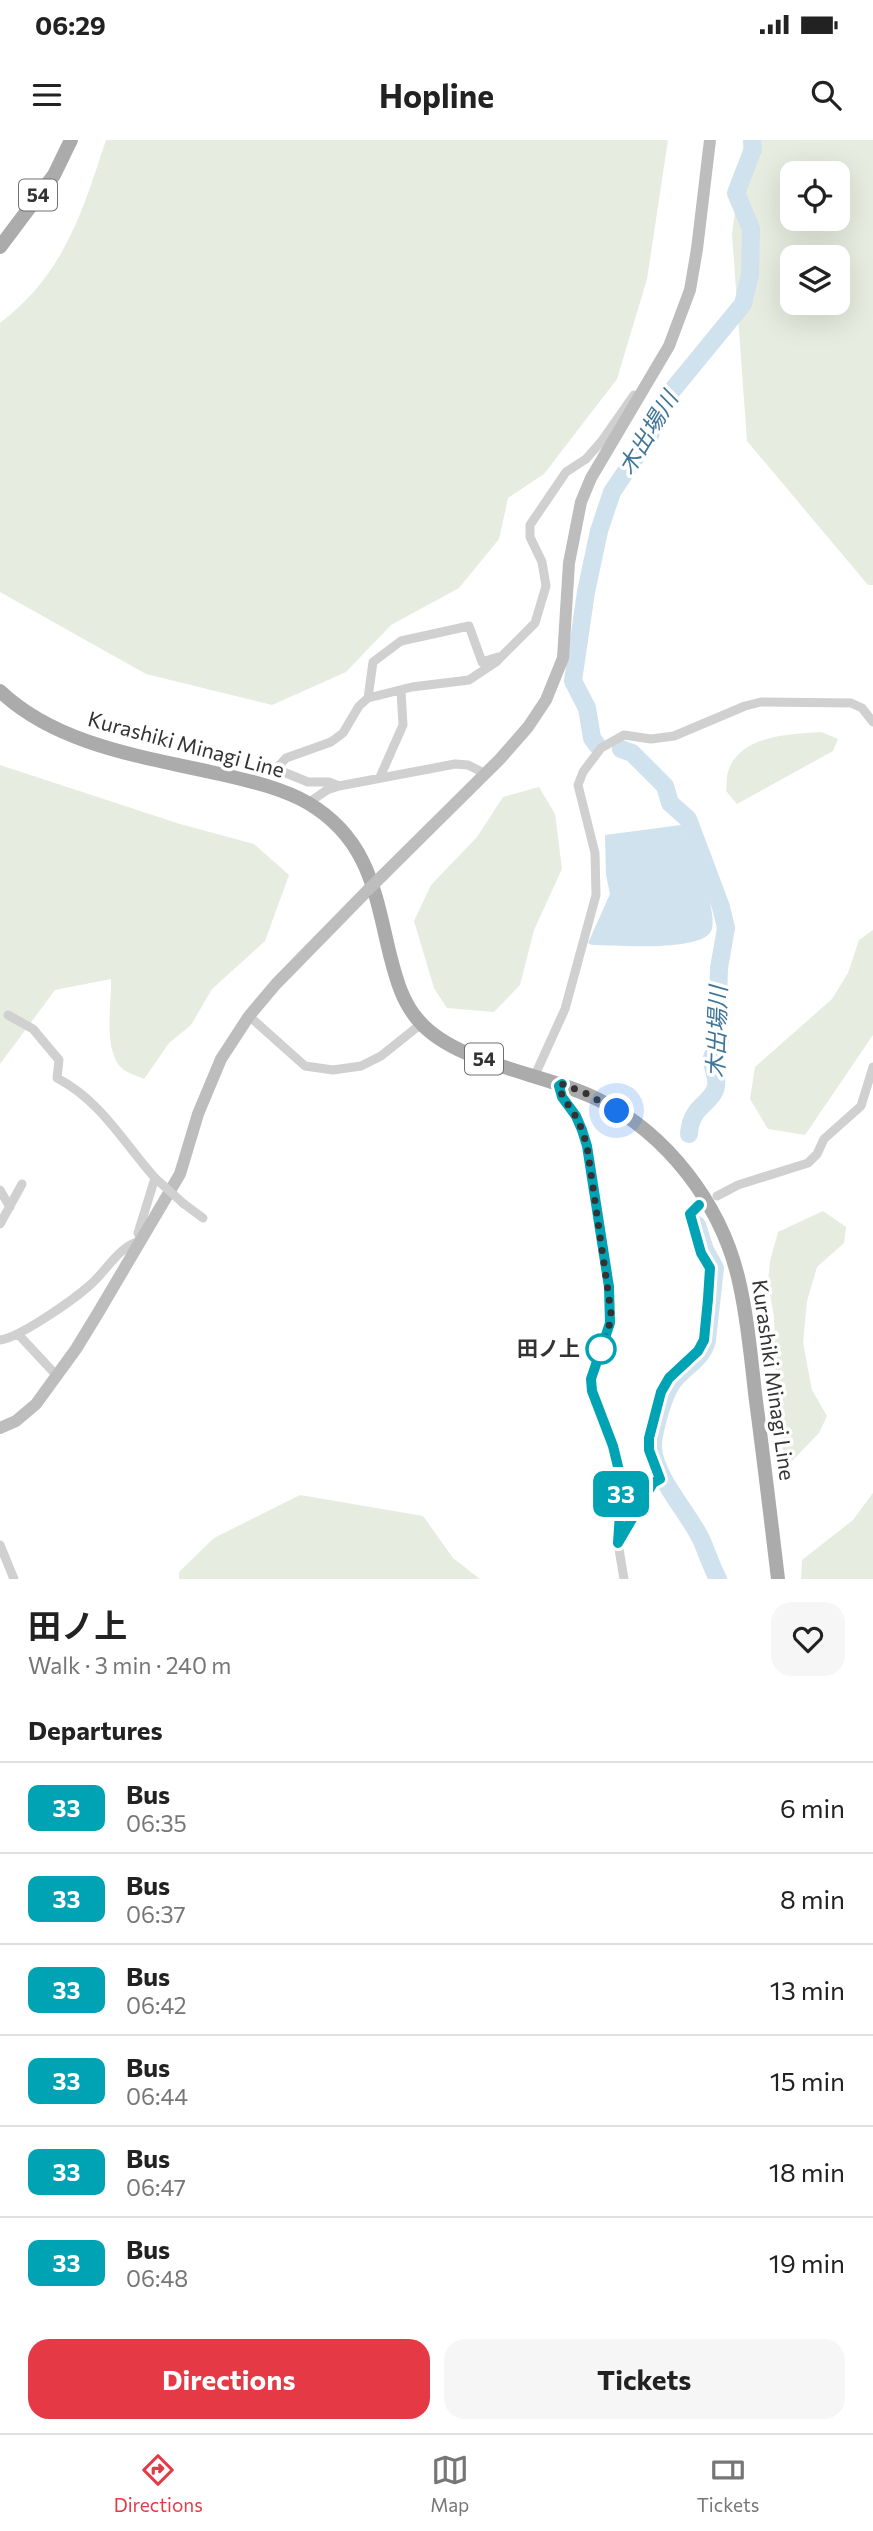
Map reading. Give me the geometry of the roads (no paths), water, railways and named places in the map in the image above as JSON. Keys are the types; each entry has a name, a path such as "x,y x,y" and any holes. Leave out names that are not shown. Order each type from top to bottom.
{"main road":[{"name":"54","path":"0,247 54,174 71,140"},
{"name":"Kurashiki Minagi Line","path":"0,691 13,703 68,735 116,750 269,786 308,803 334,822 362,856 371,875 397,984 421,1024 455,1048 562,1084 605,1103 639,1126 664,1148 702,1194 728,1243 737,1274 748,1328 778,1579"}],"street":[{"path":"0,1428 16,1421 36,1404 57,1376 141,1241 180,1174 198,1114 221,1059 249,1016 276,984 528,727 546,700 563,658 569,564 580,502 591,478 669,346 690,290 698,250 710,140"},
{"path":"339,786 329,782 308,782 276,768 286,758 331,743 343,733 359,706 368,698 469,680 502,656 535,624 546,586 542,562 530,537 530,525 566,472 586,459 632,397 654,373"},
{"path":"368,698 373,662 401,641 468,626 482,662 502,656"},
{"path":"380,777 402,725 401,691"},
{"path":"535,1075 565,1009 596,895 595,853 578,785 583,772 601,748 624,735 652,739 674,736 761,702 851,703 862,708 873,722"},
{"path":"308,803 327,790 339,786 455,764 468,765 484,773"},
{"path":"8,1015 33,1029 59,1060 57,1078 91,1099 155,1178 203,1217"},
{"path":"249,1016 305,1066 333,1070 361,1066 382,1056 421,1024"},
{"path":"717,1196 738,1185 808,1163 817,1154 824,1139 861,1106 873,1067"},
{"path":"562,1084 559,1086 562,1097 576,1116 587,1146 609,1287 610,1323 591,1379 592,1391 613,1446 622,1483 618,1543 624,1579"},
{"path":"141,1241 138,1233 155,1178"},
{"path":"0,1224 22,1184"},
{"path":"0,1190 10,1207"},
{"path":"618,1543 653,1483 660,1479 649,1450 649,1438 661,1392 669,1378 698,1351 704,1340 710,1268 701,1253 690,1214 699,1205"},
{"path":"0,1340 18,1334 89,1286 130,1243 141,1241"},
{"path":"18,1334 57,1376"},
{"path":"0,1545 15,1579"}],"water":[{"path":"681,825 711,907 712,929 706,937 677,945 658,946 588,943 610,894 606,875 605,835"}],"waterway":[{"name":"木出場川","path":"597,745 592,738 587,708 573,681 586,592 599,531 612,492 650,436 656,414 666,398 743,304 750,275 751,229 736,193 753,149 752,140"},
{"name":"木出場川","path":"621,749 632,753 665,786 670,803 688,819 721,907 726,928 719,968 718,1000 713,1017 720,1042 712,1058 716,1086 711,1097 694,1116 689,1134"},
{"name":"木出場川","path":"697,1225 705,1250 715,1268 707,1340 700,1355 677,1377 668,1390 658,1419 653,1448 660,1471 701,1539 718,1579"}],"place":[{"name":"田ノ上","path":"601,1349"}]}
